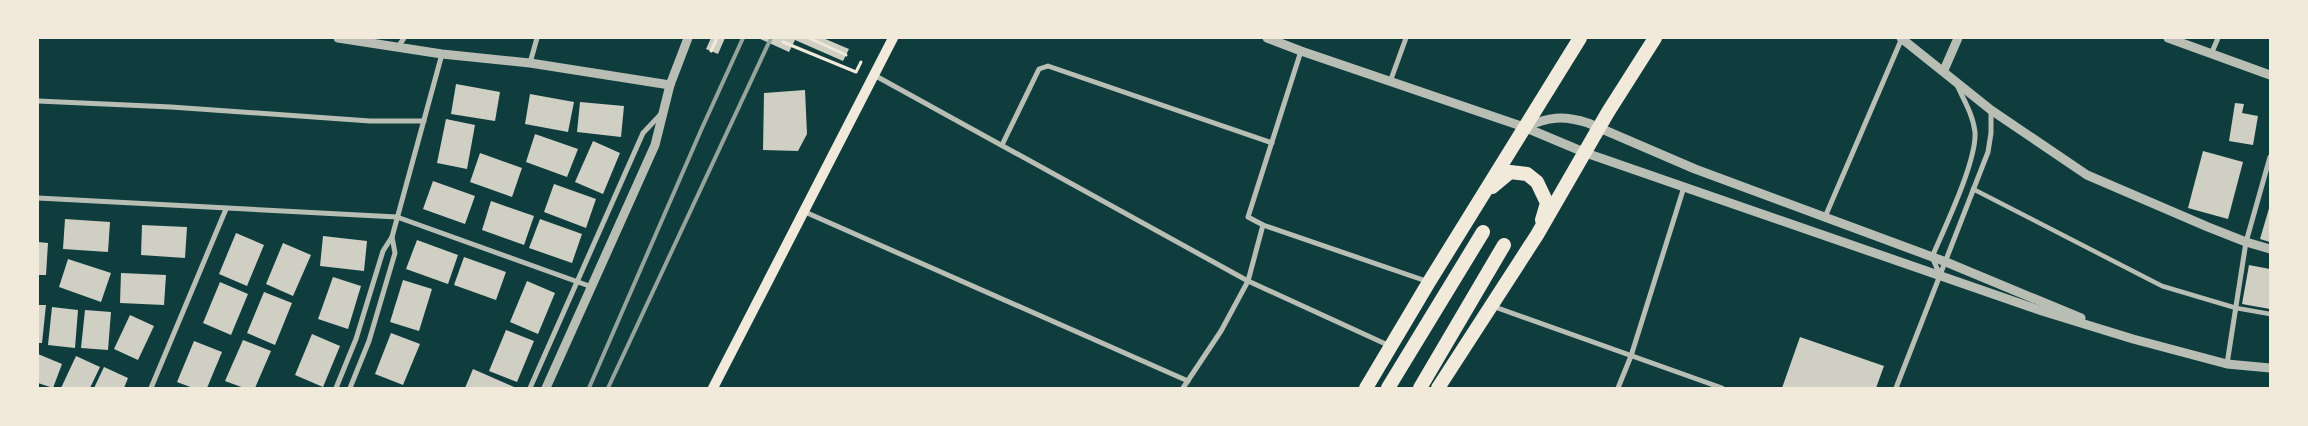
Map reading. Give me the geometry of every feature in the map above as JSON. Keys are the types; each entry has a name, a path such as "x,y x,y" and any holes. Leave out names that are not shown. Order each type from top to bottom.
{"highway":[{"path":"1366,388 1482,195 1580,38"},
{"path":"1438,388 1538,235 1599,128 1655,38"},
{"path":"1482,195 1510,172 1527,174 1537,182 1547,203 1538,235"},
{"path":"1388,388 1483,232"},
{"path":"1420,388 1504,245"}],"main road":[{"path":"716,388 893,38"}],"street":[{"path":"338,38 442,54 530,63 670,85"},
{"path":"398,47 404,38"},
{"path":"530,63 537,38"},
{"path":"546,388 655,146 670,85 688,38"},
{"path":"1267,38 1524,128 1586,153 2042,311 2133,339 2227,364 2270,368"},
{"path":"1390,82 1406,38"},
{"path":"1826,217 1902,38 1954,78 1991,110 2087,174 2246,242 2270,249"},
{"path":"1944,70 1958,38"},
{"path":"2168,38 2212,52 2270,75"},
{"path":"2212,52 2218,38"},
{"path":"1301,51 1248,217 1263,225 1429,282"},
{"path":"336,388 356,339 383,251 392,237 442,54"},
{"path":"1002,145 1039,69 1048,66 1272,142"},
{"path":"874,75 1248,281 1391,347"},
{"path":"1940,276 1932,257 1962,185 1974,146 1975,132 1972,117 1954,78"},
{"path":"38,101 171,107 370,121 424,121"},
{"path":"1896,388 1988,152 1991,133 1991,110"},
{"path":"530,388 643,134 663,112"},
{"path":"1524,128 1546,118 1570,118 1599,128 1695,170 1946,262 2133,339"},
{"path":"2227,364 2246,242 2270,157"},
{"path":"1618,388 1631,356 1684,187"},
{"path":"1973,189 2162,286 2236,308 2270,314"},
{"path":"38,198 397,217 592,287"},
{"path":"151,388 226,208"},
{"path":"805,212 1188,381"},
{"path":"1183,388 1221,331 1248,281 1263,225"},
{"path":"350,388 369,341 395,253 392,237"},
{"path":"1492,305 1722,388"}],"path":[{"path":"710,51 717,38"},
{"path":"809,38 846,54"},
{"path":"783,42 856,72 861,62"}],"building":[{"path":"711,38 725,38 718,54 706,49"},
{"path":"758,38 823,38 849,49 843,61 795,40 789,52"},
{"path":"456,84 500,92 495,121 451,114"},
{"path":"805,90 807,134 798,151 763,150 764,93"},
{"path":"530,94 574,102 568,132 525,124"},
{"path":"580,102 624,106 621,137 577,132"},
{"path":"2235,103 2244,104 2242,113 2258,116 2253,145 2229,141"},
{"path":"446,119 475,125 467,169 437,163"},
{"path":"535,134 578,149 567,177 526,162"},
{"path":"593,141 620,153 603,194 575,182"},
{"path":"2203,151 2243,162 2228,219 2188,208"},
{"path":"480,153 522,168 512,197 470,182"},
{"path":"433,181 475,196 465,224 423,209"},
{"path":"554,184 596,199 586,228 544,212"},
{"path":"491,201 534,216 524,245 482,230"},
{"path":"2270,205 2270,242 2260,239"},
{"path":"65,219 110,222 108,252 63,249"},
{"path":"540,219 582,234 572,263 529,248"},
{"path":"142,225 187,227 185,258 141,255"},
{"path":"236,233 264,245 247,286 219,274"},
{"path":"323,236 367,241 364,271 320,266"},
{"path":"417,240 458,255 448,284 406,269"},
{"path":"38,242 48,243 46,275 38,275"},
{"path":"283,243 311,255 293,296 266,284"},
{"path":"464,257 506,272 496,300 454,285"},
{"path":"68,259 111,273 101,302 59,287"},
{"path":"2249,265 2270,269 2270,309 2242,304"},
{"path":"121,273 166,275 164,305 120,303"},
{"path":"333,277 361,286 348,329 318,319"},
{"path":"403,280 432,289 419,331 390,322"},
{"path":"527,281 555,293 538,334 510,322"},
{"path":"220,282 248,294 231,335 203,323"},
{"path":"264,292 292,303 275,345 247,333"},
{"path":"38,305 46,305 42,343 38,343"},
{"path":"52,307 78,310 75,348 48,345"},
{"path":"85,310 111,312 108,350 81,348"},
{"path":"130,315 154,326 138,360 114,349"},
{"path":"506,330 534,341 517,382 489,371"},
{"path":"391,333 420,344 403,385 375,374"},
{"path":"312,334 340,346 323,387 295,375"},
{"path":"1800,337 1884,366 1876,388 1782,388"},
{"path":"243,340 271,351 255,388 244,388 225,381"},
{"path":"194,341 222,352 207,388 193,388 177,382"},
{"path":"38,354 62,364 53,388 38,383"},
{"path":"76,356 100,367 90,388 61,388"},
{"path":"104,367 128,378 124,388 94,388"},
{"path":"473,369 514,387 465,388"}],"railway":[{"path":"589,388 743,38"},
{"path":"608,388 771,38"}]}
